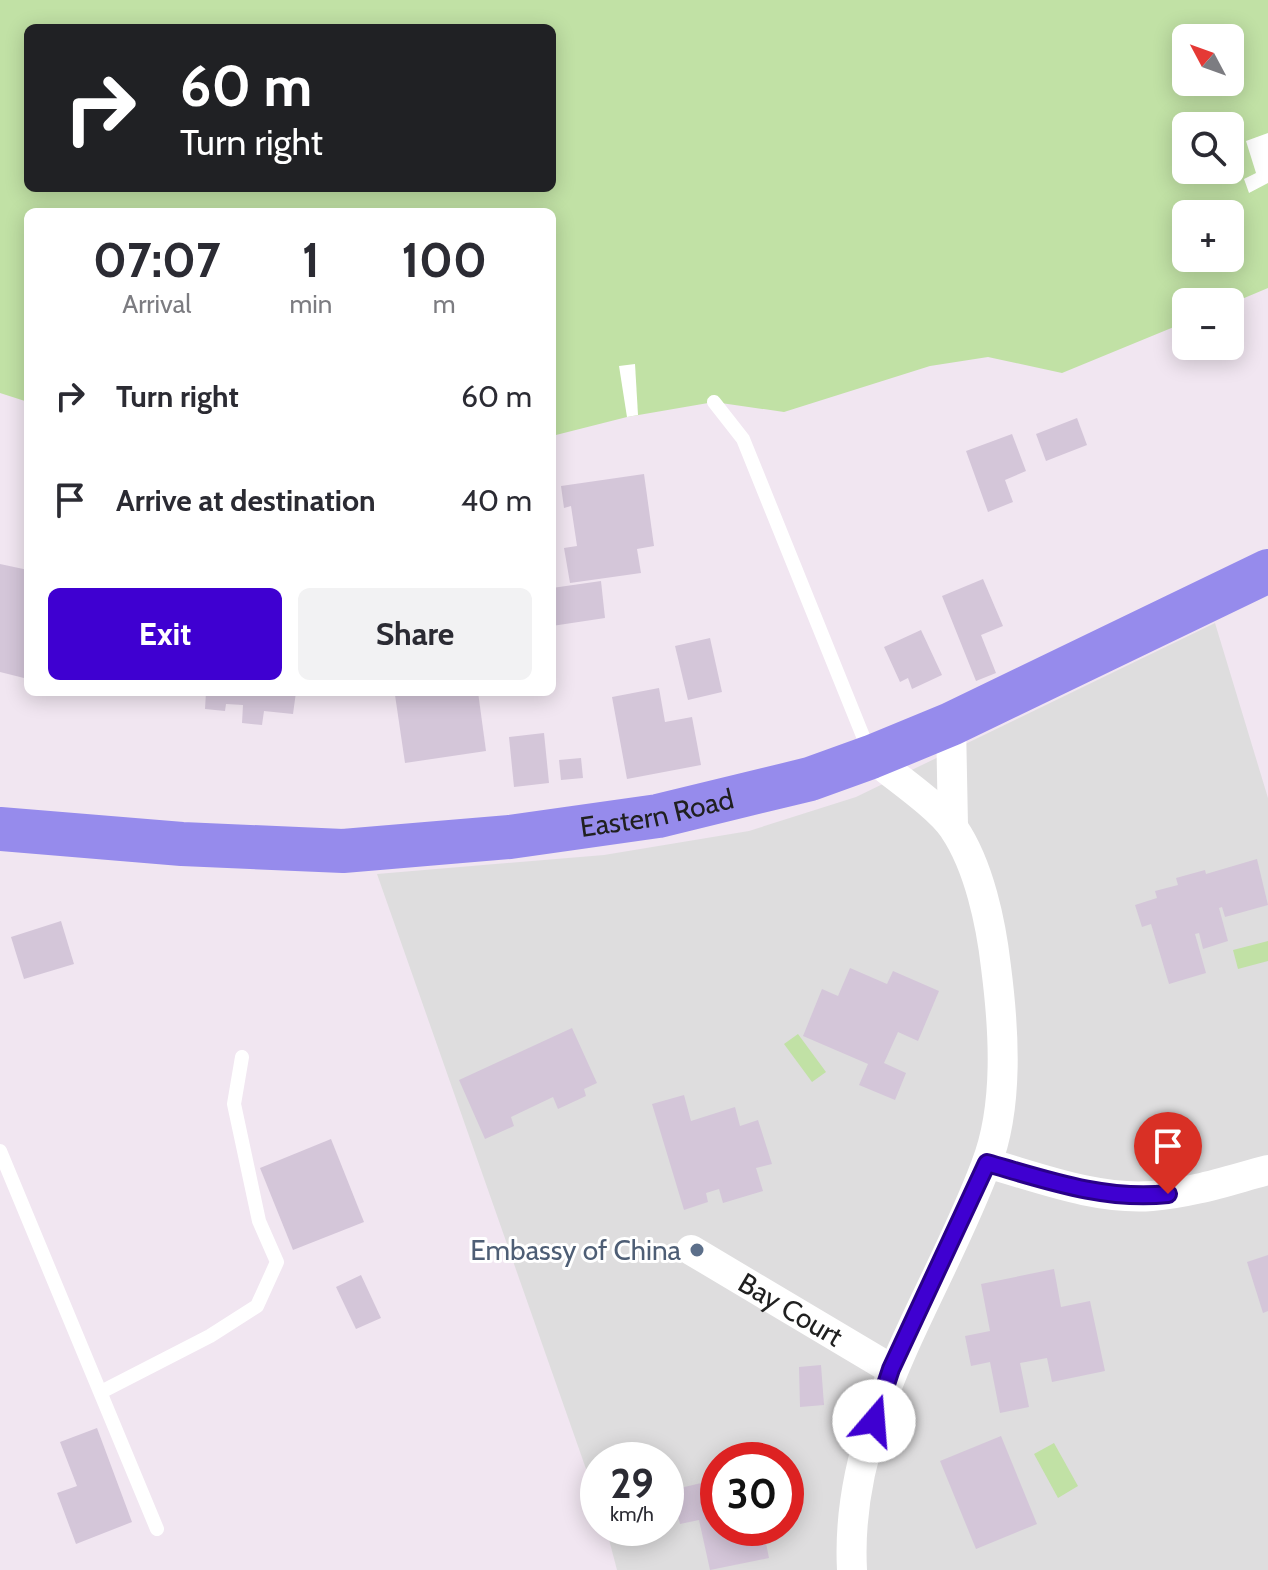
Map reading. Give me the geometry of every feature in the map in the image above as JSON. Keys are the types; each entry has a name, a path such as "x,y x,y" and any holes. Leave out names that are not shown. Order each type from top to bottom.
{"highway":[{"name":"Eastern Road","path":"0,829 182,844 343,851 510,837 658,816 810,779 871,757 951,724 1268,571"}],"street":[{"path":"951,724 953,826"},
{"path":"852,1570 850,1546 866,1446 891,1369 987,1163 999,1101 1004,1031 993,941 968,855 953,826 871,757"},
{"path":"987,1163 1068,1187 1148,1196 1187,1192 1268,1170"},
{"name":"Bay Court","path":"691,1250 891,1369"}],"lane":[{"path":"714,402 743,439 871,757"},
{"path":"101,1392 210,1336 257,1306 277,1262 259,1221 234,1104 242,1057"},
{"path":"0,1151 157,1529"}],"shaded area":[{"path":"0,0 1268,0 1268,288 1244,298 1244,288 1172,288 1172,328 1062,373 988,357 930,366 784,412 714,402 627,417 556,435 556,208 24,208 24,401 0,393"},
{"path":"1215,623 1268,798 1268,1570 617,1570 611,1546 684,1546 684,1442 580,1442 580,1452 377,874 604,855 749,831 856,797"},
{"path":"1268,941 1268,961 1238,969 1233,950"},
{"path":"798,1034 826,1072 812,1082 784,1044"},
{"path":"1054,1443 1078,1486 1058,1498 1034,1454"}],"pier":[{"path":"1268,133 1268,183 1249,193 1244,179 1256,173 1246,141"},
{"path":"635,364 638,415 627,417 619,366"}],"building":[{"path":"1077,418 1087,445 1046,461 1036,434"},
{"path":"1012,434 1026,471 1005,480 1013,502 988,512 966,451"},
{"path":"644,474 654,546 637,549 641,573 570,583 564,548 577,546 571,506 564,508 561,486"},
{"path":"0,564 24,569 24,678 0,672"},
{"path":"983,579 1003,626 981,635 996,673 976,681 942,596"},
{"path":"601,581 605,618 556,625 556,587"},
{"path":"921,630 942,675 912,689 908,678 900,682 884,647"},
{"path":"710,638 722,692 688,700 675,646"},
{"path":"659,688 665,722 692,717 701,765 627,779 612,697"},
{"path":"206,696 295,696 293,714 264,711 262,725 242,723 243,705 226,704 225,711 205,709"},
{"path":"395,696 479,696 486,751 405,763"},
{"path":"544,733 549,783 514,787 509,737"},
{"path":"581,758 583,778 561,780 559,760"},
{"path":"1257,859 1268,905 1225,917 1222,907 1219,908 1228,941 1203,949 1199,933 1195,934 1206,973 1169,984 1151,924 1142,927 1135,905 1157,898 1155,891 1178,885 1176,878 1205,870 1206,874"},
{"path":"61,921 74,964 24,979 11,937"},
{"path":"850,968 887,984 893,971 939,991 918,1041 898,1032 884,1063 906,1073 895,1100 859,1085 868,1064 803,1036 822,989 838,996"},
{"path":"572,1028 597,1083 584,1089 586,1096 558,1109 553,1097 511,1117 514,1126 485,1139 459,1080"},
{"path":"684,1095 691,1121 735,1107 740,1126 758,1120 772,1164 756,1168 763,1191 723,1203 719,1189 706,1193 708,1202 684,1210 652,1104"},
{"path":"331,1139 364,1222 293,1250 260,1168"},
{"path":"1268,1255 1268,1311 1263,1313 1247,1262"},
{"path":"1054,1269 1061,1307 1090,1301 1105,1371 1052,1382 1047,1358 1020,1363 1029,1407 1000,1413 990,1362 971,1366 965,1336 990,1331 981,1284"},
{"path":"361,1275 381,1318 356,1329 336,1287"},
{"path":"821,1365 824,1405 800,1407 799,1367"},
{"path":"97,1428 132,1522 76,1544 57,1493 77,1486 60,1442"},
{"path":"1001,1436 1037,1524 976,1549 940,1461"},
{"path":"700,1483 700,1525 699,1520 684,1523 684,1487"},
{"path":"705,1546 767,1546 769,1558 710,1570"}],"place":[{"name":"Embassy of China","path":"697,1250"}],"route":[{"path":"874,1421 891,1369 987,1163 1068,1187 1104,1193 1168,1194"}]}
